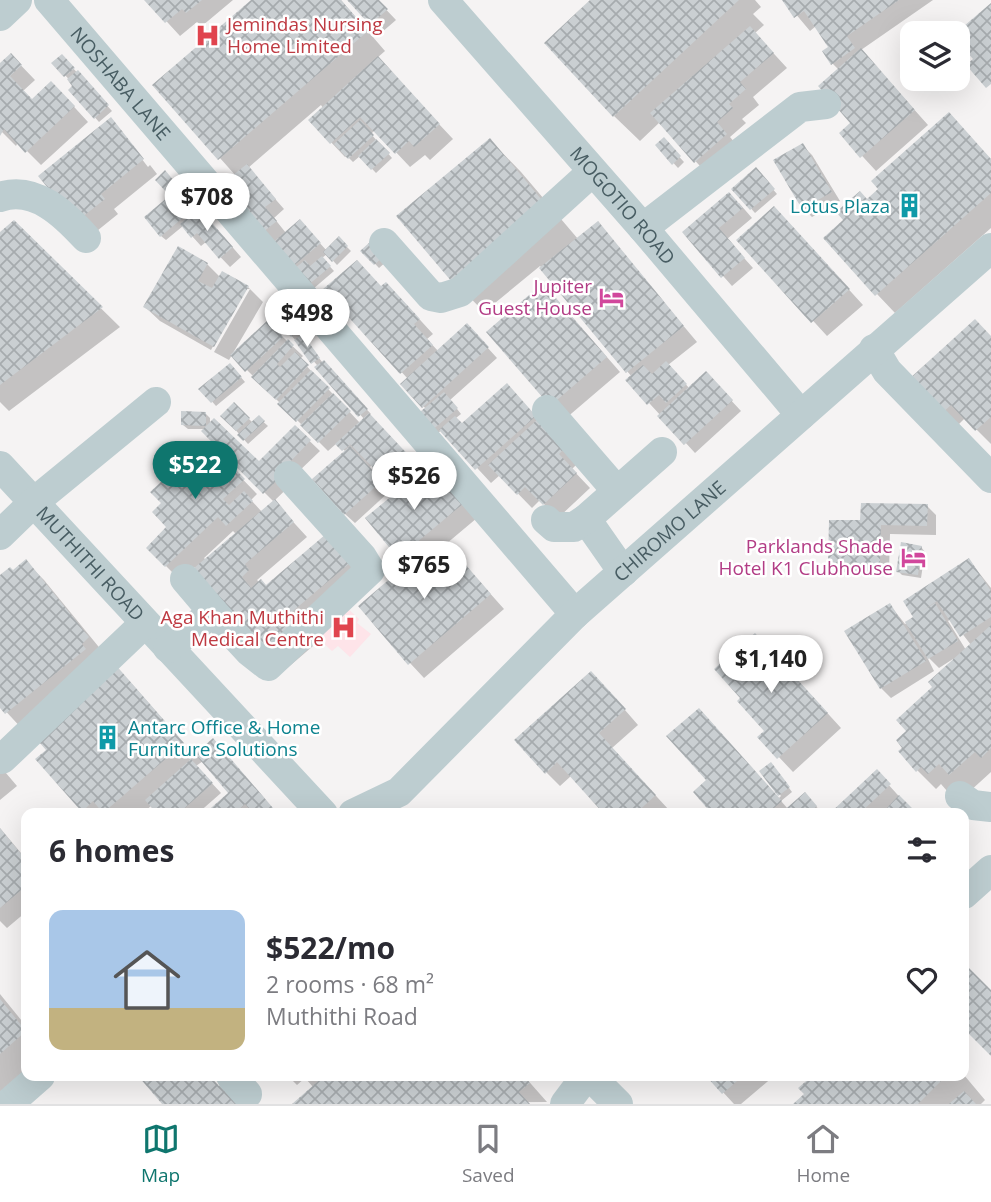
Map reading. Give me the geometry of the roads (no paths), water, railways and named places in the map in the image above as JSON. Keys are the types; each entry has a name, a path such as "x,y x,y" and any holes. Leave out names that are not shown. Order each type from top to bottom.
{"street":[{"path":"0,16 18,0"},
{"name":"NOSHABA LANE","path":"49,0 575,614"},
{"name":"MOGOTIO ROAD","path":"443,0 643,228 801,415"},
{"path":"643,228 800,107 826,104"},
{"path":"384,243 431,296 452,297 592,172"},
{"path":"0,197 22,195 58,209 86,238"},
{"name":"CHIROMO LANE","path":"366,808 399,792 575,614 991,248"},
{"path":"874,349 887,371 991,478"},
{"path":"0,536 34,502 156,402"},
{"path":"547,410 617,491"},
{"path":"546,520 554,527 574,527 662,452"},
{"name":"MUTHITHI ROAD","path":"0,466 317,808"},
{"path":"185,579 248,650 268,666 370,570 362,557 289,476"},
{"path":"586,519 623,572"},
{"path":"168,648 213,612"},
{"path":"2,759 145,623"},
{"path":"960,796 973,805 991,807"},
{"path":"969,890 991,870"},
{"path":"8,1104 34,1081"},
{"path":"565,1104 584,1081"},
{"path":"593,1081 618,1104"}],"place":[{"name":"Jemindas Nursing Home Limited","path":"207,35"},
{"name":"Lotus Plaza","path":"910,206"},
{"name":"Jupiter Guest House","path":"612,297"},
{"name":"Parklands Shade Hotel K1 Clubhouse","path":"913,557"},
{"name":"Aga Khan Muthithi Medical Centre","path":"344,628"},
{"name":"Antarc Office & Home Furniture Solutions","path":"108,738"}]}
